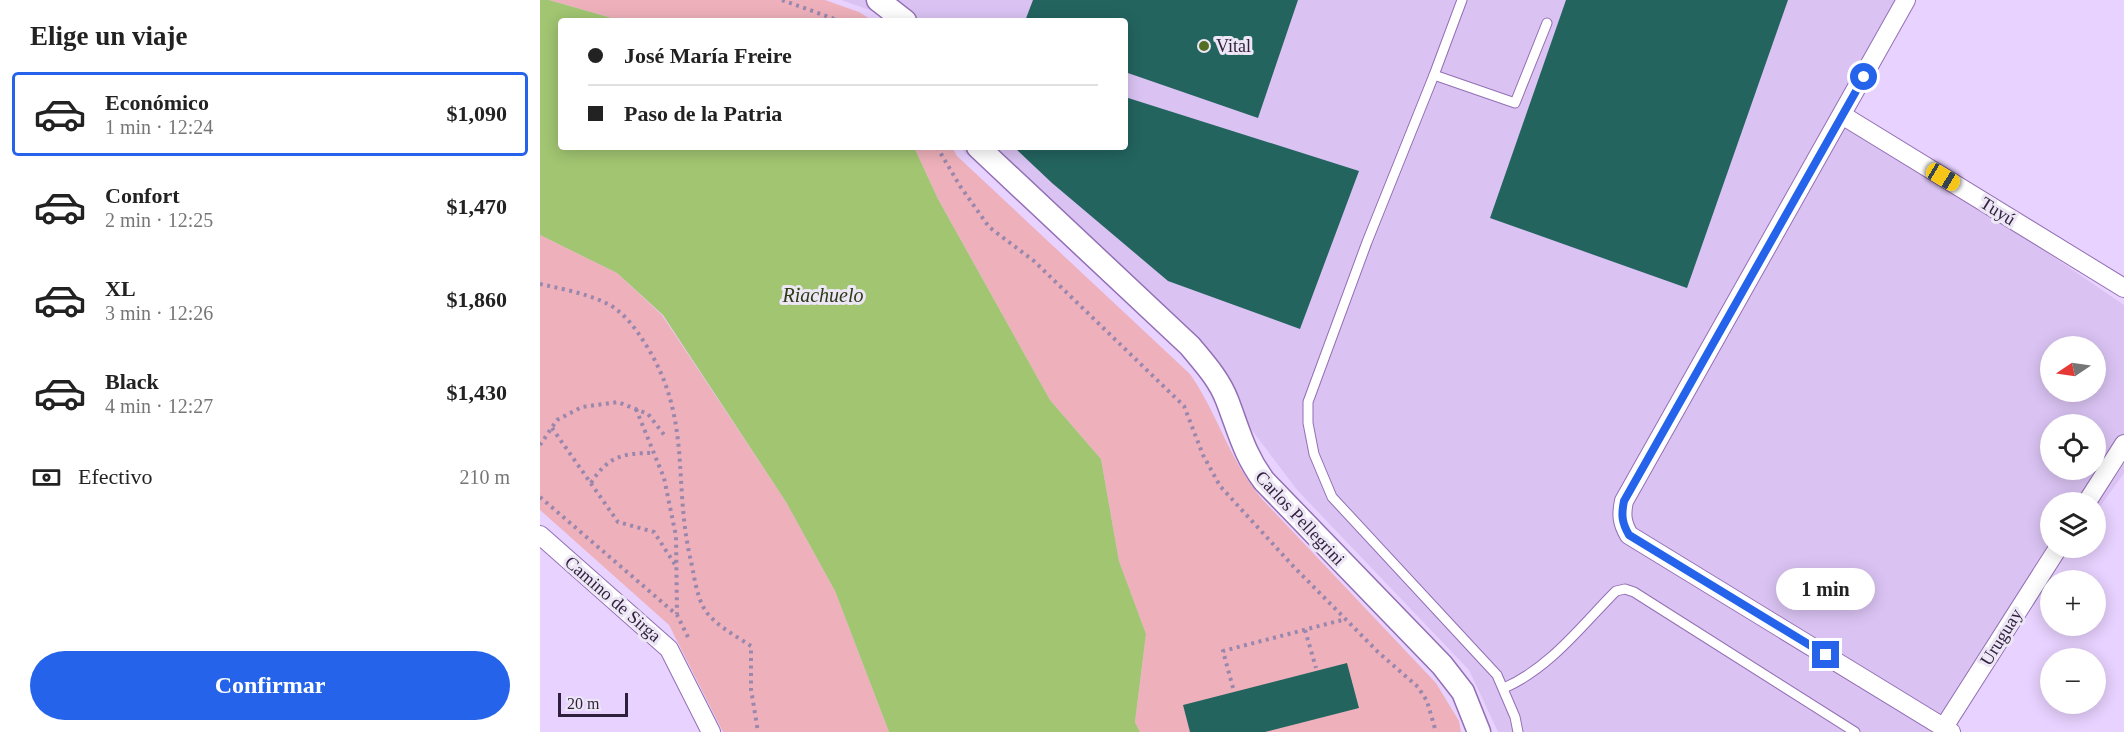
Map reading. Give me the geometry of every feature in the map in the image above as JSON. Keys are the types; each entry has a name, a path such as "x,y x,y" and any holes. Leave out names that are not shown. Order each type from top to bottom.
{"street":[{"path":"1906,0 1624,501 1621,513 1623,524 1629,535 1945,730"},
{"name":"Tuyú","path":"1842,115 2124,288"},
{"name":"Carlos Pellegrini","path":"981,150 1190,346 1214,375 1227,399 1248,460 1264,482 1442,665 1463,692 1479,732"},
{"path":"2093,492 2124,444"},
{"name":"Camino de Sirga","path":"540,535 669,648 711,732"},
{"name":"Uruguay","path":"1945,730 2052,558"}],"lane":[{"path":"1462,0 1367,242 1308,402 1308,423 1314,454 1332,497 1497,675 1504,688 1518,732"},
{"path":"1434,75 1515,103 1547,23"},
{"path":"1504,688 1530,675 1548,661 1616,591 1625,589 1634,592 1856,732"}],"path":[{"path":"782,0 832,18"},
{"path":"940,150 960,186 989,227 1034,261 1184,406 1203,455 1220,486 1346,619 1418,687 1427,701 1436,732"},
{"path":"540,284 573,291 610,305 633,324 654,358 667,388 679,429 686,534 704,609 719,625 751,646 751,689 758,732"},
{"path":"540,445 557,420 582,407 618,402 648,414 665,436"},
{"path":"636,409 664,478 676,536 677,615"},
{"path":"552,428 618,522 654,532 677,566"},
{"path":"591,483 601,467 614,459 631,453 654,453"},
{"path":"676,536 686,534"},
{"path":"1233,688 1223,651 1346,619"},
{"path":"1305,630 1316,668"}],"shaded area":[{"path":"549,0 825,0 859,12 868,18 612,18"},
{"path":"841,0 1903,0 1844,114 2124,305 2124,473 2106,498 2106,492 2040,492 2040,558 2062,558 2053,570 2040,570 2040,588 1934,732 1498,732 1469,670 1298,491 1156,304 963,150 1128,150 1128,18 881,18 875,12"},
{"path":"915,150 954,150 957,156 1190,374 1209,405 1250,484 1436,683 1459,721 1461,732 1140,732 1135,722 1146,634 1119,561 1101,459 1050,400 938,199"},
{"path":"540,235 617,273 662,315 786,502 835,591 889,732 723,732 669,625 540,510"}],"water":[{"name":"Riachuelo","path":"540,0 549,0 612,18 558,18 558,150 915,150 938,199 1050,400 1101,459 1119,561 1146,634 1135,722 1140,732 889,732 835,591 786,502 663,315 617,273 540,235"}],"building":[{"name":"Vital","path":"1033,0 1298,0 1258,118 1128,73 1128,18 1026,18"},
{"path":"1566,0 1788,0 1687,288 1490,218"},
{"path":"1128,98 1359,171 1300,329 1168,281 1052,183 1017,150 1128,150"},
{"path":"1347,663 1359,708 1265,732 1190,732 1183,705"}],"place":[{"name":"Vital","path":"1204,46"}],"route":[{"path":"1826,655 1629,535 1623,524 1621,513 1624,501 1864,77"}]}
